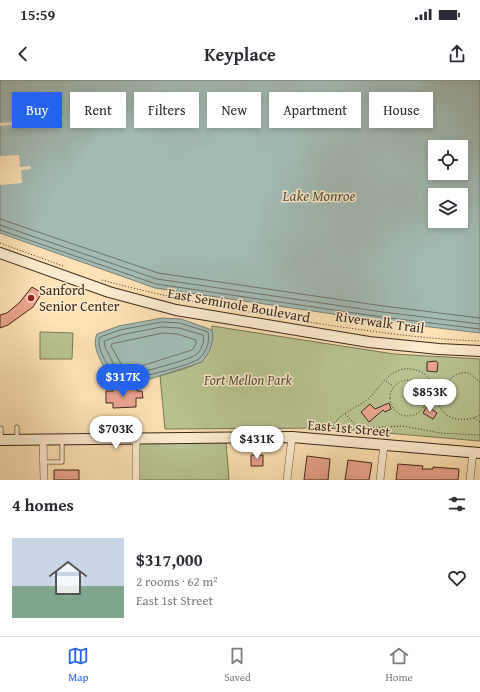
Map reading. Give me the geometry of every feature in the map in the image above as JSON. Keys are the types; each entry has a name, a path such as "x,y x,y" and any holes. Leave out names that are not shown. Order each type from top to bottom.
{"street":[{"name":"East Seminole Boulevard","path":"0,254 109,292 183,311 369,342 439,349 480,351"},
{"name":"East 1st Street","path":"1,440 292,437 477,453"},
{"path":"287,480 292,437"},
{"path":"43,439 44,480"},
{"path":"136,439 136,480"},
{"path":"380,480 384,445"},
{"path":"470,480 477,453"}],"lane":[{"path":"17,427 17,440"},
{"path":"1,428 1,440"},
{"path":"43,462 62,462 62,439"}],"path":[{"path":"0,243 64,266"},
{"name":"Riverwalk Trail","path":"99,279 161,296 231,310 407,336 480,341"},
{"path":"332,429 336,419 365,401 393,372 400,370 414,370 425,374 429,378 440,408 445,413 456,419 474,418 480,415"},
{"path":"426,395 441,393 448,379 458,374 469,373 480,382"},
{"path":"402,380 412,380 419,384 426,395 425,404 420,411 412,415 403,415 395,410 390,403 390,393 394,386 402,380"},
{"path":"385,381 394,386"},
{"path":"345,414 355,424 366,428 403,426 440,434 480,434"},
{"path":"474,418 480,422"}],"green space":[{"name":"Fort Mellon Park","path":"212,326 394,354 480,359 480,441 328,428 165,429 160,376 182,370 199,362 205,357 210,349"},
{"path":"40,332 73,333 72,359 40,359"},
{"path":"226,442 229,480 139,480 139,443"}],"water":[{"name":"Lake Monroe","path":"0,80 480,80 480,333 381,321 155,288 0,233"},
{"path":"162,318 181,319 212,330 213,338 210,350 202,362 141,382 115,385 100,360 95,340 97,334 119,326"}],"pier":[{"path":"12,122 12,125 0,126 0,123"},
{"path":"19,155 20,167 30,166 31,169 21,170 22,183 0,185 0,156"}],"building":[{"name":"Sanford Senior Center","path":"32,287 42,293 33,307 8,325 0,328 0,315 7,313 19,303"},
{"path":"436,361 438,363 437,372 427,371 427,362"},
{"path":"113,389 137,389 137,391 142,391 143,398 136,398 136,407 113,408 113,403 106,403 106,391 113,391"},
{"path":"389,403 391,409 385,412 383,410 369,422 361,412 370,404 375,409"},
{"path":"427,406 437,413 433,419 423,413"},
{"path":"251,455 263,455 263,466 251,466"},
{"path":"307,456 330,459 328,480 304,480"},
{"path":"348,460 372,463 369,480 345,480"},
{"path":"398,464 423,466 422,469 433,469 433,467 459,469 458,480 396,480"},
{"path":"54,470 79,470 79,480 54,480"}],"place":[{"name":"Sanford Senior Center","path":"31,298"}]}
